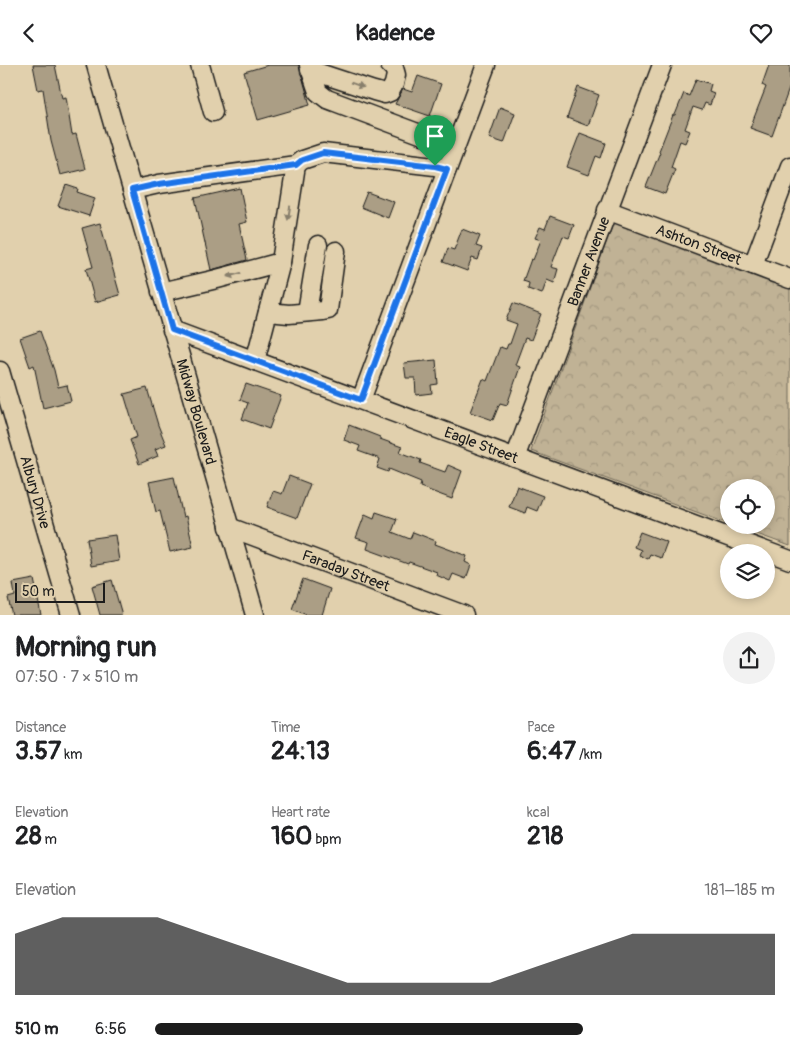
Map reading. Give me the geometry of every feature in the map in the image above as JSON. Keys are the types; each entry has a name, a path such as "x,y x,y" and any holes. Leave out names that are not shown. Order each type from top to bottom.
{"street":[{"name":"Midway Boulevard","path":"96,65 255,615"},
{"path":"200,65 213,111"},
{"path":"310,67 385,94 390,92 396,75 394,67 390,65"},
{"path":"361,400 486,65"},
{"name":"Banner Avenue","path":"515,457 662,65"},
{"path":"310,67 318,92 327,99 456,147"},
{"path":"132,190 159,184 296,165 302,160 323,153 447,169"},
{"path":"255,361 281,262 296,165"},
{"path":"753,265 790,166"},
{"name":"Ashton Street","path":"607,211 790,279"},
{"path":"307,312 318,245"},
{"path":"268,312 289,313 328,310 336,251"},
{"path":"162,292 281,262"},
{"name":"Eagle Street","path":"172,330 790,560"},
{"name":"Albury Drive","path":"0,371 71,615"},
{"name":"Faraday Street","path":"229,527 464,615"}],"green space":[{"path":"614,221 790,286 790,546 757,534 775,534 775,479 720,479 720,521 531,451"}],"building":[{"path":"33,65 55,65 62,98 66,97 72,135 76,134 85,169 60,175 51,141 43,89 38,90"},
{"path":"268,65 299,65 310,105 258,120 244,72"},
{"path":"769,65 790,65 790,86 772,136 750,128 766,87 762,85"},
{"path":"418,76 441,84 430,116 395,104 403,89 412,92"},
{"path":"696,79 711,84 709,91 714,93 710,105 705,103 702,110 693,107 685,129 690,131 685,143 680,141 671,167 675,169 665,194 646,187 673,115 675,115 684,93 689,96"},
{"path":"578,87 599,95 588,126 567,118"},
{"path":"500,107 515,113 504,143 489,138"},
{"path":"580,133 606,143 601,158 596,156 589,175 567,167"},
{"path":"66,185 78,189 77,192 95,198 89,216 58,206"},
{"path":"240,188 247,222 239,224 247,260 211,270 195,198"},
{"path":"367,192 394,202 388,218 361,207"},
{"path":"550,216 574,225 569,238 563,236 551,267 558,269 554,283 547,280 542,294 528,289 529,283 523,281 531,259 533,260 541,240 535,238 540,227 545,229"},
{"path":"100,223 120,295 95,302 86,269 93,267 82,228"},
{"path":"462,229 480,236 476,246 482,248 478,260 472,258 467,271 443,262 448,248 454,250"},
{"path":"513,303 541,314 531,340 525,338 515,365 520,367 507,405 500,403 493,420 470,412 483,379 487,381 500,347 506,349 508,344 510,344 517,324 506,320"},
{"path":"40,331 58,387 67,385 71,401 43,408 34,365 30,367 20,338"},
{"path":"436,360 438,384 431,385 432,393 416,395 415,378 406,378 404,363"},
{"path":"246,384 281,396 269,429 242,419 248,403 240,400"},
{"path":"147,388 166,445 155,449 158,456 139,464 130,440 137,437 124,394"},
{"path":"349,425 402,447 400,452 421,460 420,463 445,472 448,465 462,471 452,499 420,487 421,482 389,469 388,472 377,468 380,459 358,451 360,446 344,440"},
{"path":"289,476 310,484 297,518 267,507 273,491 282,494"},
{"path":"174,477 183,517 186,516 193,547 170,552 160,511 156,512 149,482"},
{"path":"517,486 543,496 537,511 527,507 525,513 509,507"},
{"path":"376,512 397,519 392,532 410,539 413,532 436,541 435,544 467,556 465,562 471,565 466,579 453,574 450,581 436,575 437,572 367,549 369,542 356,538 365,514 374,518"},
{"path":"640,532 667,542 661,558 650,554 648,559 639,555 641,550 634,547"},
{"path":"115,535 119,561 91,566 87,539"},
{"path":"34,579 41,615 12,615 8,598 15,596 13,583"},
{"path":"303,579 330,589 322,615 307,615 292,609"},
{"path":"112,580 122,615 100,615 92,586"}],"route":[{"path":"323,153 435,166 447,169 361,400 172,330 132,190 159,184 296,165 302,160 323,153"}]}
